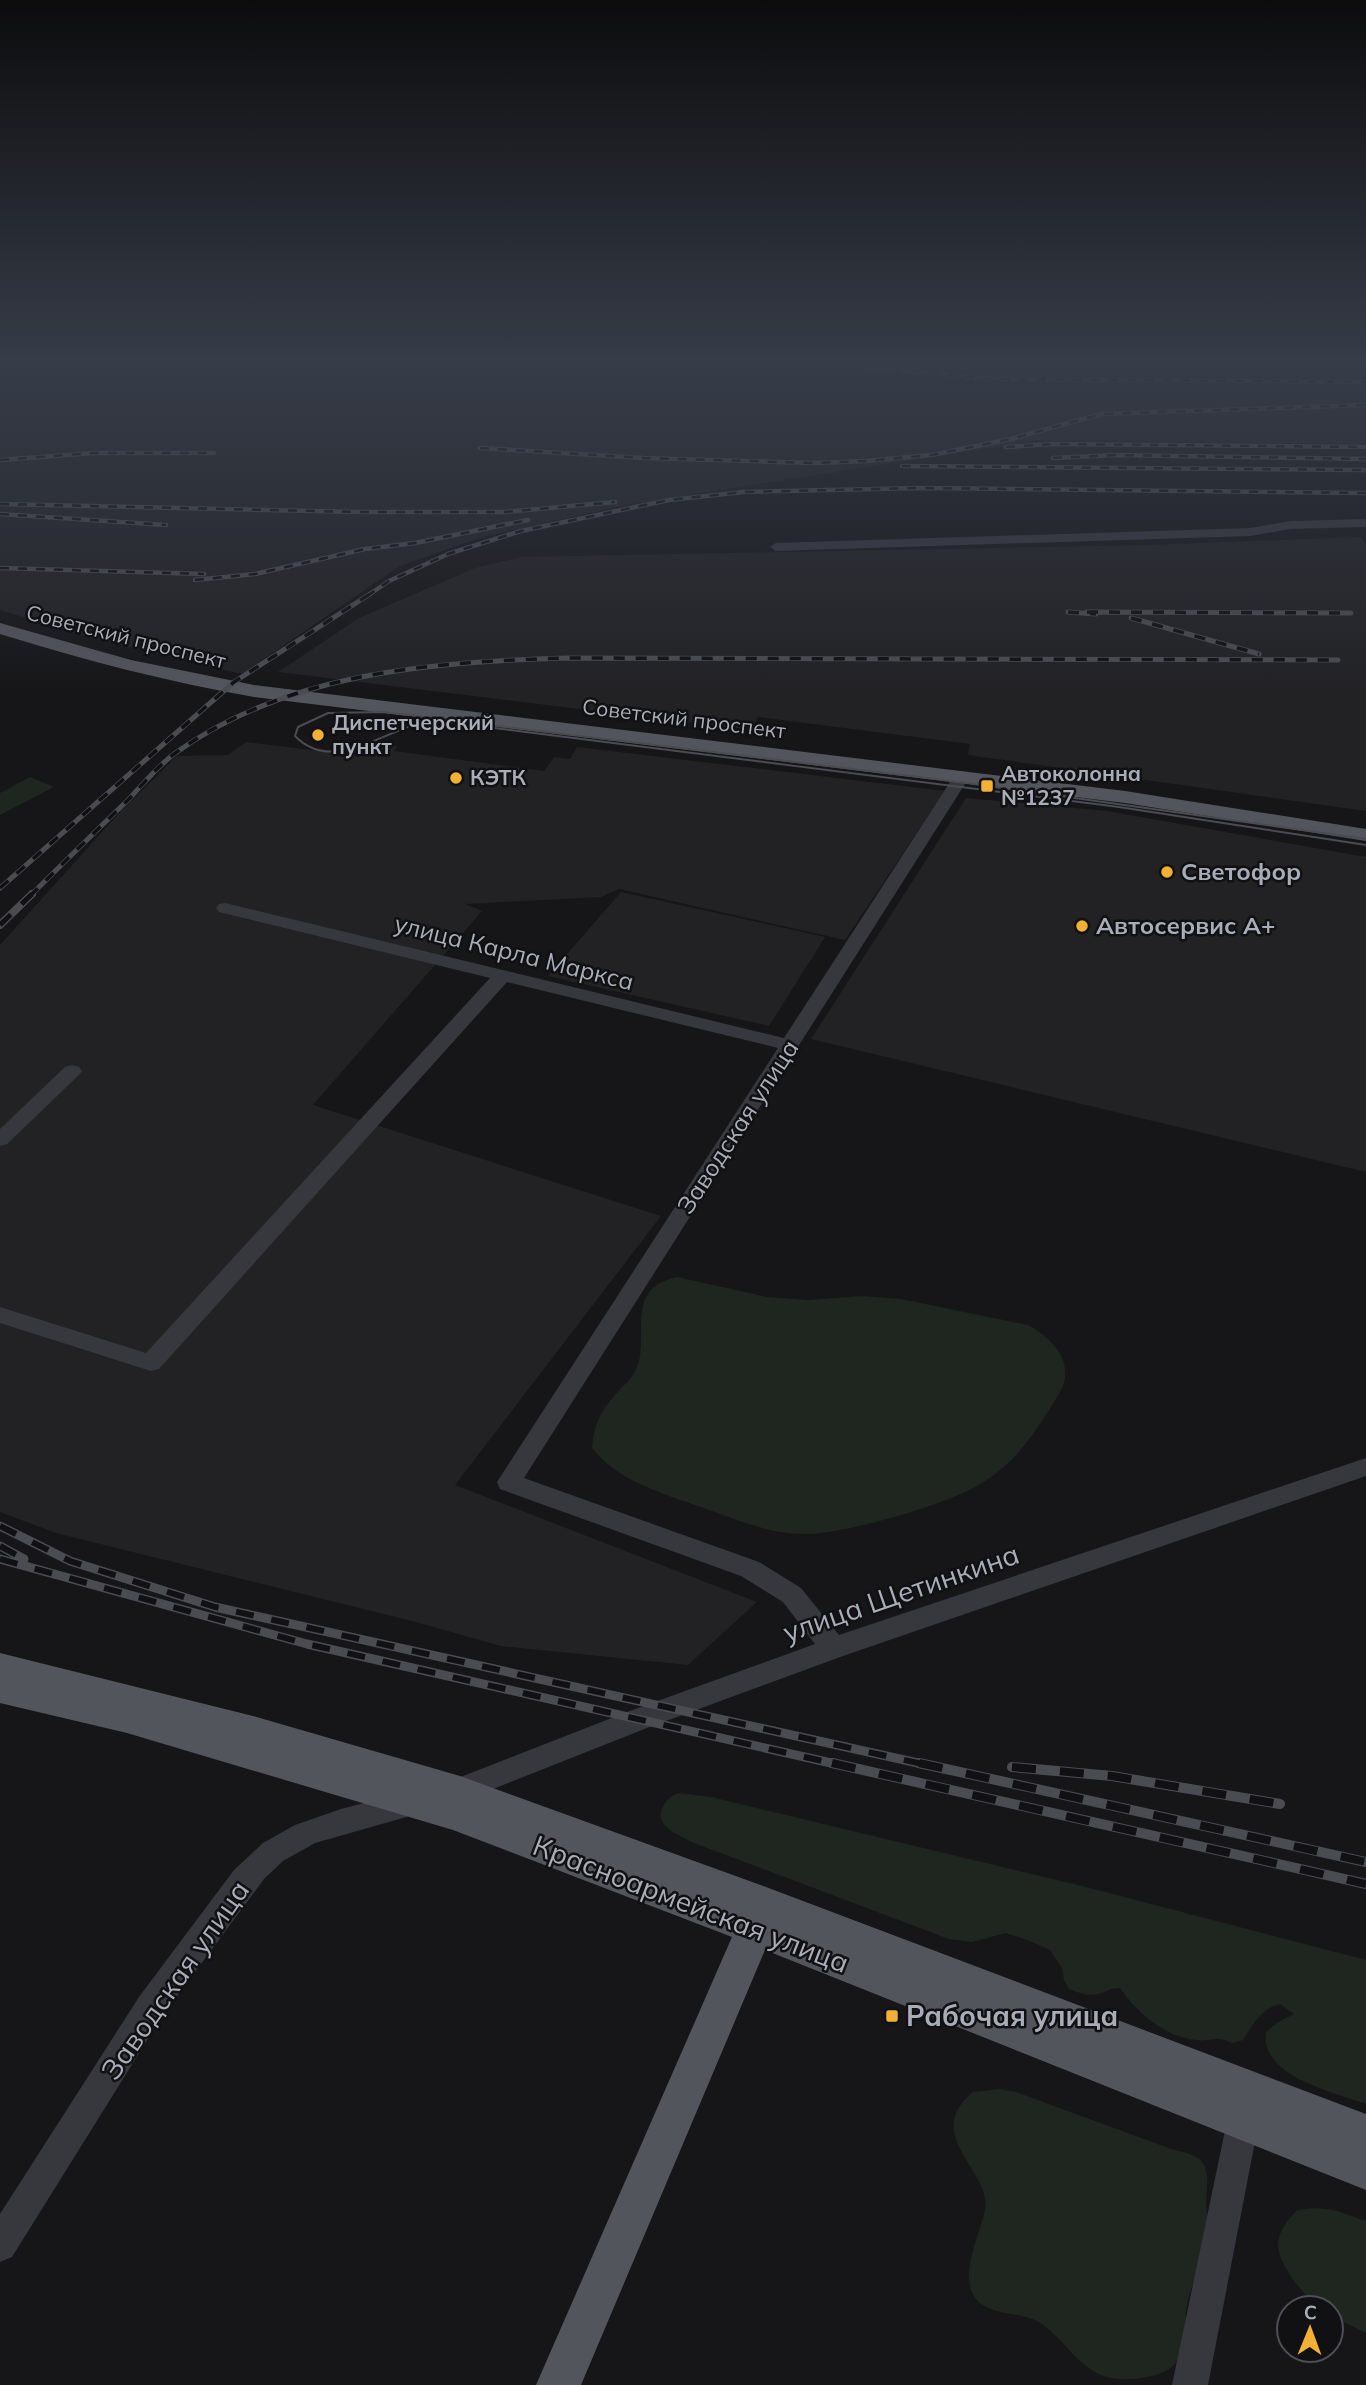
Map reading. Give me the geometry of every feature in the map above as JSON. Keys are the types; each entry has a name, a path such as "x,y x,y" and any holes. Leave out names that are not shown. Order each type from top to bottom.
{"main road":[{"name":"Советский проспект","path":"0,622 98,651 234,682 963,773 1366,835"},
{"name":"Советский проспект","path":"0,628 75,652 206,683 254,691 1181,797 1366,828"},
{"name":"Красноармейская улица","path":"0,1667 253,1731 460,1791 1244,2121 1366,2169"},
{"name":"Красноармейская улица","path":"0,1689 127,1718 419,1802 761,1916 1366,2134"},
{"path":"558,2385 761,1916"}],"street":[{"path":"776,547 1250,532 1291,525 1366,523"},
{"name":"Заводская улица","path":"834,1648 792,1595 750,1569 509,1482 963,773"},
{"name":"улица Карла Маркса","path":"225,908 790,1045"},
{"path":"0,1315 151,1363 502,976"},
{"path":"0,1140 72,1071"},
{"name":"улица Щетинкина","path":"419,1802 460,1791 637,1720 834,1648 1366,1468"},
{"name":"Заводская улица","path":"0,2245 170,1976 250,1872 274,1851 288,1843 339,1823 419,1802"},
{"path":"1190,2385 1244,2121"}],"shaded area":[{"path":"0,471 839,471 626,505 482,537 400,566 242,674 91,638 0,610"},
{"path":"1361,537 1366,544 1366,811 968,755 970,744 758,717 751,730 278,672 359,618 475,568 522,557 1148,545"},
{"path":"246,742 361,756 372,743 397,746 394,751 544,771 554,757 570,759 577,747 945,791 845,940 619,889 601,897 465,904 482,911 313,1105 661,1216 455,1485 757,1602 688,1665 501,1646 412,1621 56,1533 0,1512 0,945 120,812 177,756 228,755"},
{"path":"30,777 54,787 0,815 0,793"},
{"path":"966,798 1107,811 1366,857 1366,1172 811,1039"},
{"path":"621,892 825,937 769,1026 548,976"},
{"path":"677,1277 767,1297 808,1300 862,1296 901,1299 1028,1325 1042,1334 1059,1353 1065,1368 1064,1381 1042,1422 1018,1453 999,1471 977,1486 895,1517 846,1529 809,1534 778,1532 651,1489 613,1468 592,1448 596,1426 602,1413 636,1370 640,1357 644,1303 650,1292 660,1283"},
{"path":"678,1793 711,1797 1082,1886 1366,1960 1366,2104 1301,2080 1274,2060 1267,2047 1266,2032 1294,2014 1280,2004 1263,2013 1243,2040 1232,2043 1217,2039 1196,2040 1173,2034 1143,2015 1120,1988 1091,1995 1069,1989 1062,1968 1050,1950 1030,1941 1006,1933 972,1942 949,1939 694,1843 670,1830 662,1821 665,1803"},
{"path":"1000,2089 1016,2092 1186,2153 1201,2161 1205,2167 1208,2239 1189,2296 1181,2353 1178,2360 1167,2370 1135,2379 1100,2375 1081,2362 1037,2321 991,2309 978,2302 969,2279 973,2250 985,2210 985,2196 962,2153 954,2123 959,2108 973,2092"},
{"path":"1297,2210 1334,2210 1366,2221 1366,2333 1345,2323 1345,2294 1305,2294 1287,2270 1278,2243 1285,2225"}],"tram line":[{"path":"1366,839 960,782 383,712 328,713 298,727 295,736 308,746 322,751 337,751 352,749 416,725 455,723 1119,807 1366,845"}],"railway":[{"path":"369,595 389,581 448,554 521,531 669,500 743,492 921,488 1366,493"},
{"path":"0,504 360,512 505,512 615,502"},
{"path":"0,514 166,525"},
{"path":"195,580 255,574 365,549 415,543 528,520"},
{"path":"0,568 204,574"},
{"path":"0,888 234,682 369,595"},
{"path":"1068,612 1096,614"},
{"path":"1087,612 1351,613"},
{"path":"1131,618 1259,654"},
{"path":"30,896 174,754 218,726 264,705 312,689 362,677 464,663 566,658 1338,660"},
{"path":"0,925 32,894"},
{"path":"0,1526 70,1561 215,1607 927,1765"},
{"path":"0,1546 24,1559"},
{"path":"0,1559 307,1644 840,1765"},
{"path":"832,1763 1366,1884"},
{"path":"919,1763 1366,1862"},
{"path":"1012,1767 1112,1776 1280,1804"}],"place":[{"name":"Диспетчерский пункт","path":"318,735"},
{"name":"КЭТК","path":"456,778"},
{"name":"Автоколонна №1237","path":"987,786"},
{"name":"Светофор","path":"1167,872"},
{"name":"Автосервис А+","path":"1082,926"},
{"name":"Рабочая улица","path":"892,2016"}]}
